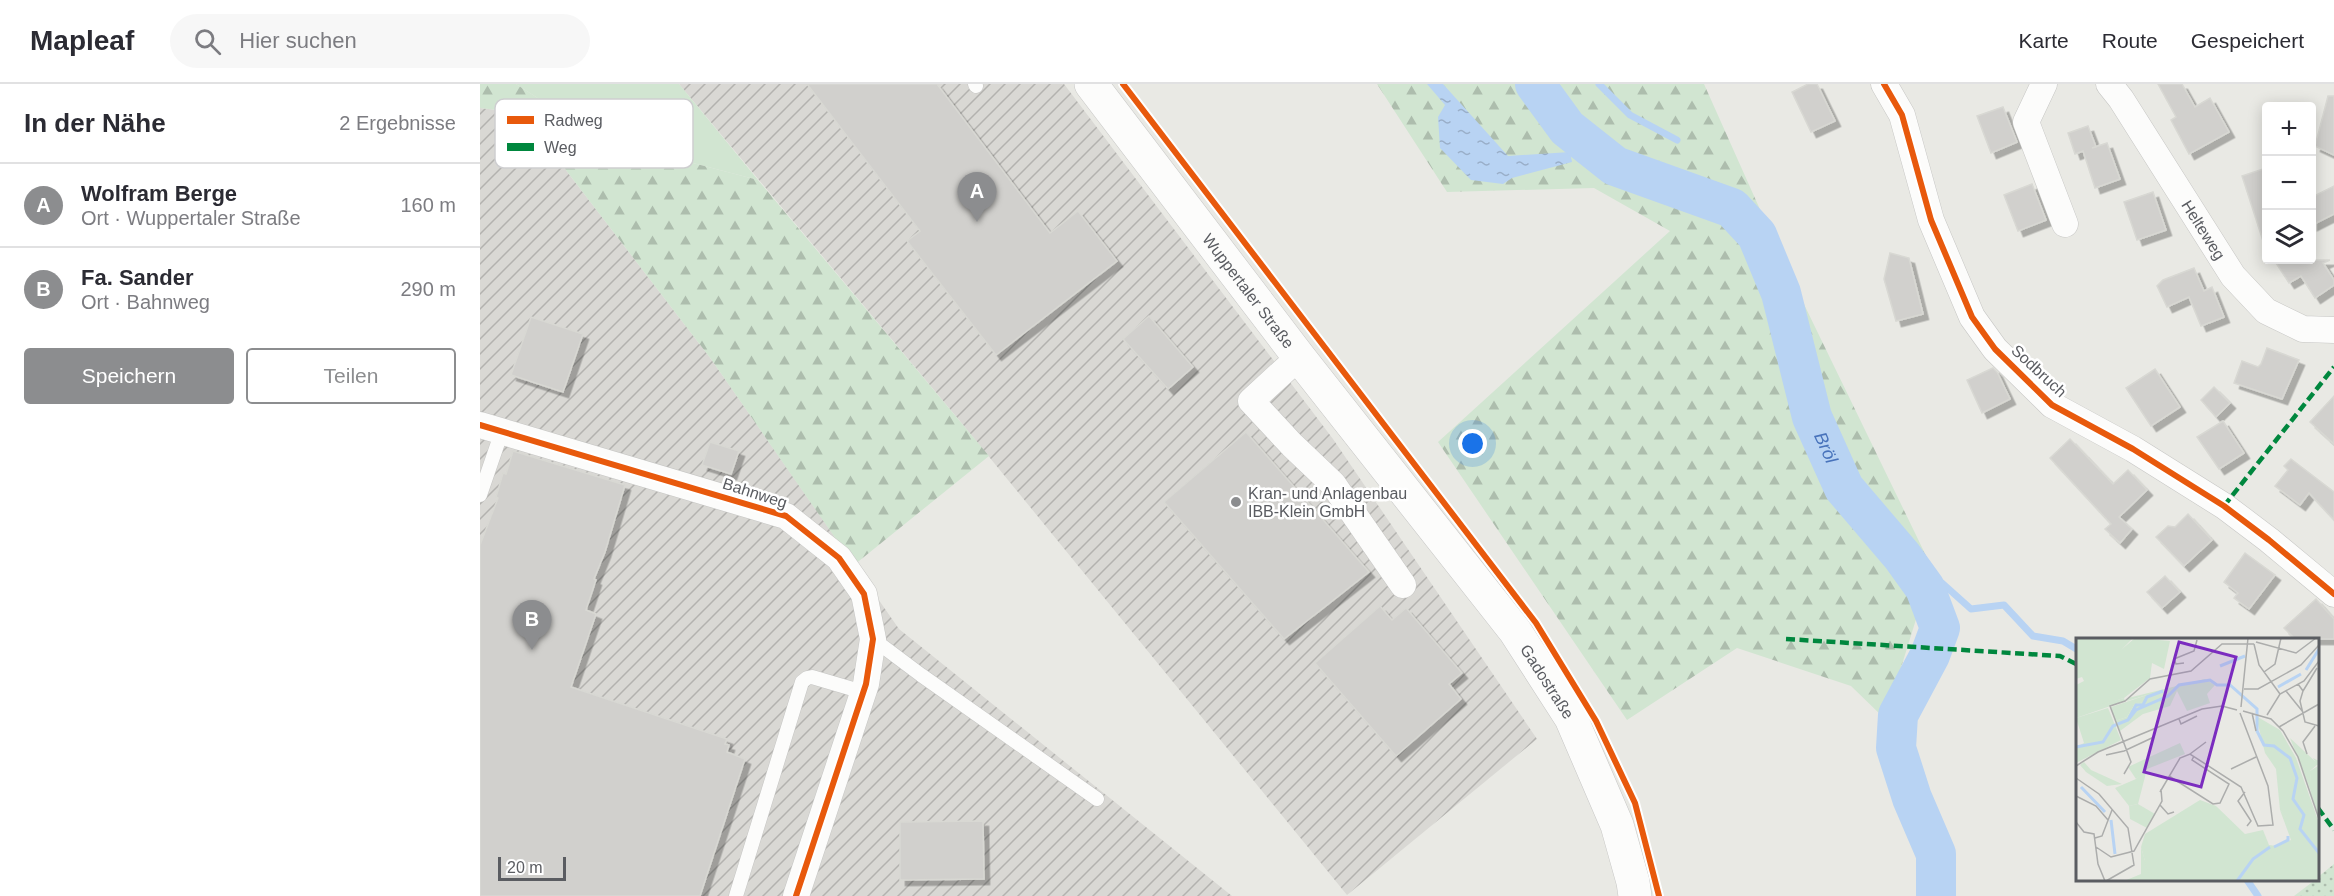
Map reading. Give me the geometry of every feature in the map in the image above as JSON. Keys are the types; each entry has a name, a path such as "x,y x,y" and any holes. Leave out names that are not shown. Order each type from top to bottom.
{"main road":[{"name":"Wuppertaler Straße","path":"1092,84 1406,495"},
{"name":"Gadostraße","path":"1406,495 1515,631 1571,718 1617,825 1635,896"}],"street":[{"name":"Sodbruch","path":"1884,84 1902,115 1931,220 1944,252 1972,317 1995,349 2052,405 2133,449 2224,506 2334,594"},
{"path":"2044,84 2026,122 2065,224"},
{"name":"Helteweg","path":"2109,84 2121,99 2233,276 2266,311 2303,329 2334,330"},
{"path":"1299,357 1251,401 1292,445 1334,484 1403,585"},
{"name":"Bahnweg","path":"491,428 786,516 839,558 864,594 873,639 863,692 796,896"}],"lane":[{"path":"480,495 491,428"},
{"path":"873,639 1097,799"},
{"path":"736,896 802,682 812,677 863,692"}],"shaded area":[{"path":"679,84 1064,84 1333,439 1537,739 1347,895 959,420"},
{"path":"480,108 495,110 495,168 564,168 711,359 899,629 1232,896 480,896"}],"green space":[{"path":"480,84 516,84 539,99 495,99 495,110 480,108"},
{"path":"516,84 679,84 691,99 539,99"},
{"path":"1377,84 1704,84 1783,261 1932,568 1885,719 1851,686 1737,648 1627,720 1438,442 1670,231 1594,188 1447,192"},
{"path":"693,101 758,180 693,163"},
{"path":"693,163 758,180 989,456 854,565 711,359 564,168 693,168"},
{"path":"2334,864 2334,896 2294,896 2314,881 2319,881 2319,876"}],"water":[{"path":"1427,84 1443,84 1508,156 1570,152 1572,162 1512,178 1503,184 1471,180 1440,148 1438,117 1445,105"}],"building":[{"path":"807,84 937,84 1050,233 1078,211 1117,261 996,355 907,241 920,231"},
{"path":"1808,84 1817,84 1835,121 1811,132 1792,92"},
{"path":"2158,84 2182,84 2195,107 2210,98 2229,132 2189,154 2171,120 2176,117"},
{"path":"2328,96 2334,96 2334,155 2316,146"},
{"path":"2003,107 2017,142 1991,153 1977,116"},
{"path":"2088,126 2096,147 2107,143 2120,179 2095,188 2083,151 2075,154 2068,133"},
{"path":"2262,169 2262,238 2242,176"},
{"path":"2032,184 2046,220 2018,231 2004,195"},
{"path":"2334,186 2334,214 2316,223 2316,210 2316,195"},
{"path":"2153,192 2166,230 2137,240 2124,202"},
{"path":"1890,253 1909,258 1923,314 1896,321 1884,279"},
{"path":"2316,260 2330,260 2323,263 2334,280 2334,285 2315,298 2301,276 2289,283 2277,264 2316,264"},
{"path":"2194,268 2204,291 2212,287 2224,317 2201,326 2189,297 2167,307 2157,286 2163,280"},
{"path":"1149,316 1193,367 1168,389 1123,339"},
{"path":"531,317 583,334 563,392 511,375"},
{"path":"2267,348 2299,360 2282,399 2234,383 2242,361 2258,367"},
{"path":"1993,368 2010,399 1982,413 1967,380"},
{"path":"2155,369 2180,407 2151,426 2126,388"},
{"path":"2214,387 2230,403 2216,417 2201,400"},
{"path":"2334,396 2334,444 2310,422"},
{"path":"2223,421 2244,453 2219,469 2197,437"},
{"path":"1246,432 1369,572 1284,639 1164,502"},
{"path":"2070,439 2113,484 2128,470 2147,490 2119,517 2132,529 2120,543 2105,529 2111,524 2050,458"},
{"path":"710,442 739,451 731,474 702,465"},
{"path":"513,451 625,485 605,552 594,579 596,580 586,610 596,614 571,687 727,739 725,744 729,745 727,752 745,759 700,896 480,896 480,545 498,498 496,497 503,473 506,474"},
{"path":"2291,459 2334,492 2334,520 2309,493 2300,505 2275,486 2288,470 2284,466"},
{"path":"2188,514 2212,540 2184,566 2156,537 2168,526 2175,527"},
{"path":"2245,553 2275,575 2249,609 2234,598 2238,593 2224,582"},
{"path":"2165,576 2180,592 2162,608 2147,592"},
{"path":"2316,599 2334,619 2334,639 2294,638 2284,628"},
{"path":"1380,606 1392,620 1406,608 1462,673 1449,684 1461,699 1396,756 1315,663"},
{"path":"983,821 984,879 900,880 900,822"}],"waterway":[{"name":"Bröl","path":"1535,84 1567,128 1615,166 1732,208 1757,235 1781,293 1812,417 1844,488 1902,556 1925,588 1940,628 1930,655 1898,715 1896,748 1912,798 1936,854 1936,896"},
{"path":"1599,84 1630,115 1677,140"},
{"path":"1920,582 1942,583 1971,609 2004,605 2033,636 2063,641 2076,649"},
{"path":"2248,881 2258,896"}],"marked path":[{"path":"2224,506 2334,367"},
{"path":"1786,639 2060,656 2076,664"},
{"path":"2319,809 2334,830"}],"cycle path":[{"path":"1123,84 1536,623 1596,721 1635,803 1659,896"},
{"path":"1884,84 1902,115 1931,220 1972,317 1995,349 2052,405 2133,449 2224,506 2334,594"},
{"path":"480,425 786,516 839,558 864,594 873,639 866,684 796,896"}],"place":[{"name":"Wolfram Berge","path":"977,222"},
{"name":"Kran- und Anlagenbau IBB-Klein GmbH","path":"1236,502"},
{"name":"Fa. Sander","path":"532,650"}]}
